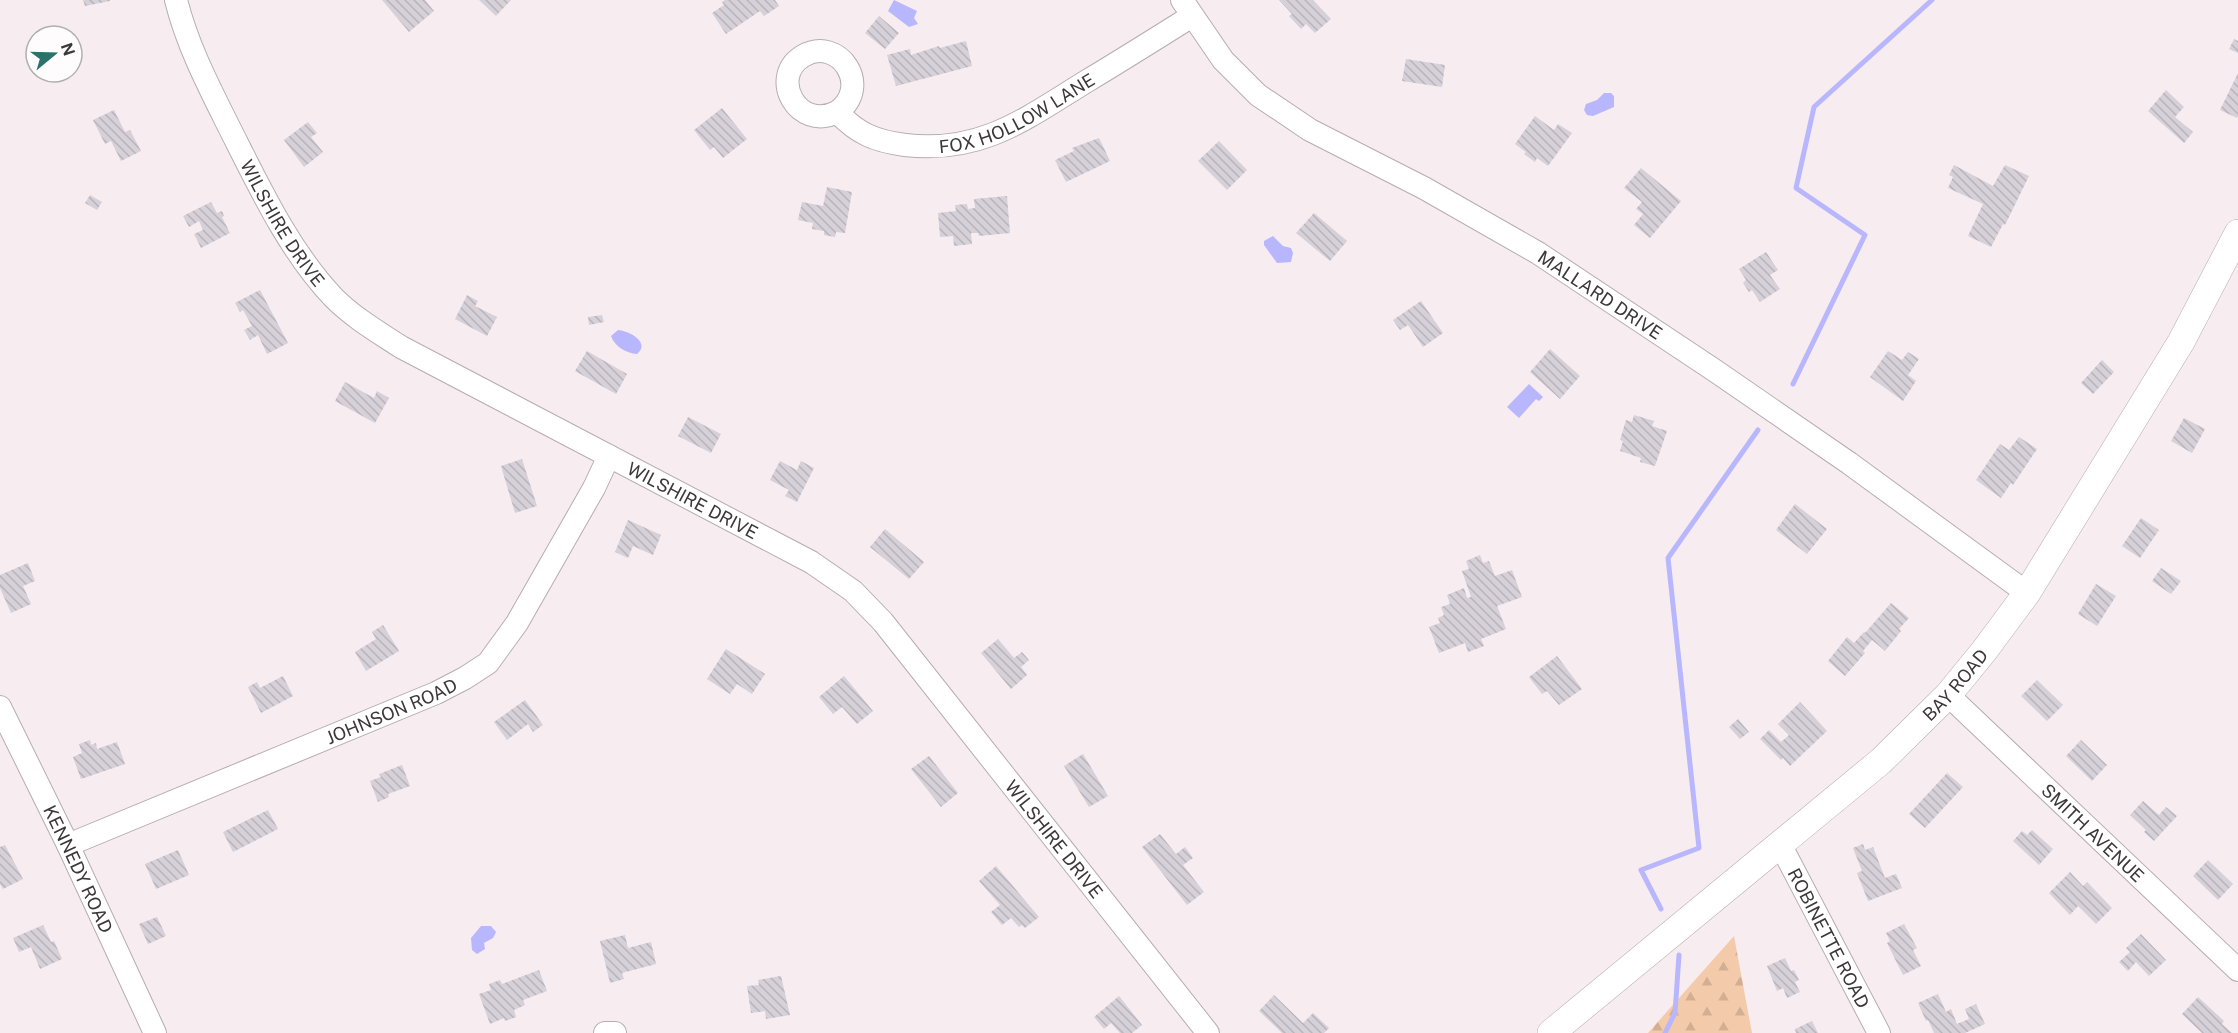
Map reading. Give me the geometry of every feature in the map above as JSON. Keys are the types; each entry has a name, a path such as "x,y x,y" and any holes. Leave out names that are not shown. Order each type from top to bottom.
{"main road":[{"name":"BAY ROAD","path":"1551,1033 1881,761 1948,695 2027,593 2181,342 2238,232"}],"street":[{"name":"WILSHIRE DRIVE","path":"176,0 196,59 257,180 298,253 335,299 356,318 401,347 811,562 853,591 883,622 1208,1033"},
{"name":"FOX HOLLOW LANE","path":"837,112 861,133 893,143 942,147 978,140 1003,131 1028,117 1187,8"},
{"name":"MALLARD DRIVE","path":"1187,8 1224,60 1258,96 1310,130 1424,188 1538,253 1849,463 2027,593"},
{"name":"JOHNSON ROAD","path":"68,845 436,693 488,663 518,623 594,488 609,456"},
{"name":"SMITH AVENUE","path":"1948,695 2238,970"},
{"name":"KENNEDY ROAD","path":"0,707 68,845 155,1033"},
{"name":"ROBINETTE ROAD","path":"1780,844 1879,1033"},
{"path":"605,1033 615,1033"}],"green space":[{"path":"1734,936 1752,1033 1648,1033"}],"water":[{"path":"894,0 917,11 914,18 918,24 909,27 888,11"},
{"path":"1604,93 1611,93 1614,96 1614,107 1593,116 1587,115 1584,110 1586,104 1597,100"},
{"path":"1273,236 1283,246 1291,248 1293,253 1291,262 1277,263 1264,245 1264,241"},
{"path":"618,330 628,332 640,341 641,350 637,354 625,351 615,343 611,336"},
{"path":"1529,384 1543,397 1539,401 1536,399 1519,418 1507,407"},
{"path":"481,926 491,926 496,932 493,938 484,943 485,949 477,954 472,950 471,938"}],"building":[{"path":"83,0 110,0 110,1 85,6"},
{"path":"382,0 425,0 434,11 409,32"},
{"path":"479,0 511,0 496,16"},
{"path":"725,0 775,0 779,6 764,16 760,11 726,34 712,13 724,5 722,2"},
{"path":"1279,0 1313,0 1331,19 1315,33 1306,24 1301,29 1289,16 1292,14"},
{"path":"879,16 899,33 885,49 865,33"},
{"path":"2234,39 2238,41 2238,53 2229,49"},
{"path":"966,41 972,66 896,86 887,55 910,49 911,55 939,46 940,48"},
{"path":"1406,59 1445,65 1442,87 1402,81"},
{"path":"2238,73 2238,116 2237,118 2220,110"},
{"path":"2166,90 2184,107 2175,117 2193,132 2184,143 2148,111"},
{"path":"722,108 747,139 723,158 714,147 710,150 694,130"},
{"path":"114,110 125,132 130,130 141,151 121,161 111,141 105,144 93,120"},
{"path":"1535,116 1554,130 1558,124 1572,133 1548,166 1537,158 1535,162 1515,144"},
{"path":"308,122 317,133 311,137 323,152 304,167 284,140"},
{"path":"1099,138 1110,161 1066,182 1055,160 1074,151 1072,148"},
{"path":"1219,141 1247,170 1227,190 1198,161"},
{"path":"1954,165 1993,186 2005,165 2029,176 2005,225 2003,224 1991,247 1968,236 1983,204 1948,188 1953,177 1949,175"},
{"path":"1641,168 1681,201 1650,238 1634,225 1643,214 1636,209 1642,202 1624,188"},
{"path":"827,187 852,192 845,233 836,232 835,237 824,235 824,231 812,229 813,223 798,220 802,202 823,206"},
{"path":"90,195 102,202 97,210 85,203"},
{"path":"1007,196 1010,233 979,236 978,233 971,233 972,244 954,246 953,236 940,237 938,213 956,211 955,205 967,204 968,209 975,208 974,199"},
{"path":"211,202 217,213 222,211 224,216 222,217 230,233 201,248 194,234 203,230 199,221 189,227 183,216"},
{"path":"1314,213 1347,241 1330,261 1296,233"},
{"path":"1766,252 1778,270 1770,275 1780,289 1760,302 1752,290 1749,292 1743,283 1746,280 1739,269"},
{"path":"260,290 288,343 267,354 258,335 250,340 244,330 252,326 243,310 240,312 235,303"},
{"path":"467,295 478,301 475,306 497,317 487,336 455,319"},
{"path":"1421,301 1443,333 1423,347 1408,325 1400,330 1393,320"},
{"path":"602,315 604,322 589,325 588,317"},
{"path":"1550,349 1580,376 1560,399 1530,372"},
{"path":"587,351 627,374 616,394 575,371"},
{"path":"1888,351 1902,360 1908,352 1919,359 1908,375 1916,381 1903,401 1870,377"},
{"path":"2102,360 2114,372 2093,394 2081,383"},
{"path":"345,382 374,398 377,391 389,398 375,423 335,401"},
{"path":"1634,415 1654,421 1652,426 1667,431 1655,466 1640,462 1641,458 1620,451 1623,441 1620,440 1626,420 1632,422"},
{"path":"688,417 721,434 711,453 678,436"},
{"path":"2184,418 2205,429 2192,453 2171,441"},
{"path":"2019,437 2037,449 2013,485 2011,483 2001,498 1976,480 2000,444 2009,450"},
{"path":"522,459 537,506 515,513 501,466"},
{"path":"780,461 797,470 801,461 814,468 797,502 785,496 789,490 770,480"},
{"path":"1795,504 1827,529 1807,554 1776,530"},
{"path":"2141,518 2159,530 2140,558 2122,546"},
{"path":"628,520 661,535 653,555 633,546 628,558 615,552"},
{"path":"885,529 924,562 909,579 870,547"},
{"path":"1480,555 1483,563 1489,561 1495,576 1512,570 1522,597 1497,606 1506,629 1481,639 1484,646 1468,652 1465,643 1439,653 1429,627 1440,623 1438,618 1444,615 1441,607 1450,604 1447,595 1464,588 1467,598 1471,597 1462,571 1469,569 1466,561"},
{"path":"28,563 35,581 23,586 31,604 11,613 0,588 0,575"},
{"path":"2161,568 2181,581 2171,594 2152,581"},
{"path":"2096,584 2116,596 2097,626 2078,614"},
{"path":"1891,603 1909,618 1899,629 1901,631 1885,651 1872,640 1863,651 1865,653 1845,676 1828,661 1847,637 1854,643"},
{"path":"383,625 399,651 366,671 355,652 376,639 372,632"},
{"path":"998,639 1014,658 1022,652 1029,660 1021,667 1027,675 1011,689 981,653"},
{"path":"726,649 765,674 752,694 737,684 730,694 707,679"},
{"path":"1557,656 1582,689 1559,705 1547,691 1542,694 1529,677"},
{"path":"283,676 293,696 261,713 248,687 257,682 260,688"},
{"path":"844,676 873,711 857,724 842,707 833,714 819,697"},
{"path":"2037,680 2063,705 2047,721 2021,696"},
{"path":"525,700 543,725 533,732 528,724 507,740 494,722"},
{"path":"1800,702 1827,731 1790,766 1760,739 1769,730 1781,742 1789,735 1778,724"},
{"path":"1738,719 1749,732 1740,739 1729,727"},
{"path":"90,740 91,745 96,743 97,749 117,742 125,764 81,779 73,757 82,753 79,744"},
{"path":"2081,740 2107,765 2092,781 2066,756"},
{"path":"1083,754 1108,796 1089,807 1064,766"},
{"path":"929,756 958,793 941,807 911,769"},
{"path":"402,765 410,786 388,794 389,797 378,802 370,781 381,777 379,774"},
{"path":"1947,773 1963,787 1925,828 1909,814"},
{"path":"2143,801 2159,815 2166,807 2177,816 2154,841 2130,815"},
{"path":"268,810 278,829 233,852 223,832"},
{"path":"2032,830 2053,849 2039,865 2013,841 2022,831 2027,835"},
{"path":"1160,834 1176,854 1185,847 1193,858 1183,865 1204,892 1187,905 1142,847"},
{"path":"1863,844 1865,850 1873,847 1885,878 1896,874 1902,888 1868,901 1857,873 1862,871 1853,848"},
{"path":"5,845 23,879 3,889 0,884 0,847"},
{"path":"178,850 189,875 156,889 145,864"},
{"path":"2208,860 2233,884 2218,900 2193,876"},
{"path":"996,866 1039,917 1025,928 1022,925 1019,927 1011,918 1002,925 991,912 1000,905 979,881"},
{"path":"2070,872 2083,886 2087,882 2112,908 2096,924 2078,906 2070,915 2049,893"},
{"path":"157,917 166,936 148,944 139,924"},
{"path":"1904,924 1917,948 1913,950 1921,966 1903,975 1887,943 1890,941 1886,933"},
{"path":"43,925 62,959 40,969 31,947 19,952 13,938"},
{"path":"2141,934 2166,960 2149,976 2136,962 2128,971 2119,962 2130,952 2126,948"},
{"path":"625,935 628,948 651,942 656,964 622,973 624,979 610,983 600,941"},
{"path":"1785,958 1791,971 1794,970 1799,980 1795,982 1800,992 1787,998 1783,988 1777,991 1767,966"},
{"path":"539,970 547,991 523,1000 525,1005 514,1010 516,1017 505,1021 504,1018 490,1024 479,994 491,990 489,984 500,980 502,984"},
{"path":"781,976 790,1015 766,1019 765,1011 751,1013 747,986 759,985 758,980"},
{"path":"1938,994 1946,1012 1951,1009 1957,1024 1969,1019 1965,1009 1976,1004 1985,1024 1965,1033 1934,1033 1918,1003"},
{"path":"1274,995 1303,1023 1313,1013 1329,1028 1324,1033 1282,1033 1259,1011"},
{"path":"1119,996 1142,1025 1132,1033 1120,1033 1111,1023 1104,1029 1094,1017"},
{"path":"2198,997 2224,1021 2222,1024 2232,1033 2202,1033 2182,1014"},
{"path":"1812,1021 1818,1033 1796,1033 1795,1029"}],"waterway":[{"path":"1793,384 1865,235 1796,188 1814,107 1932,0"},
{"path":"1661,909 1641,870 1699,848 1668,558 1758,430"},
{"path":"1665,1033 1675,1013 1679,955"}]}
